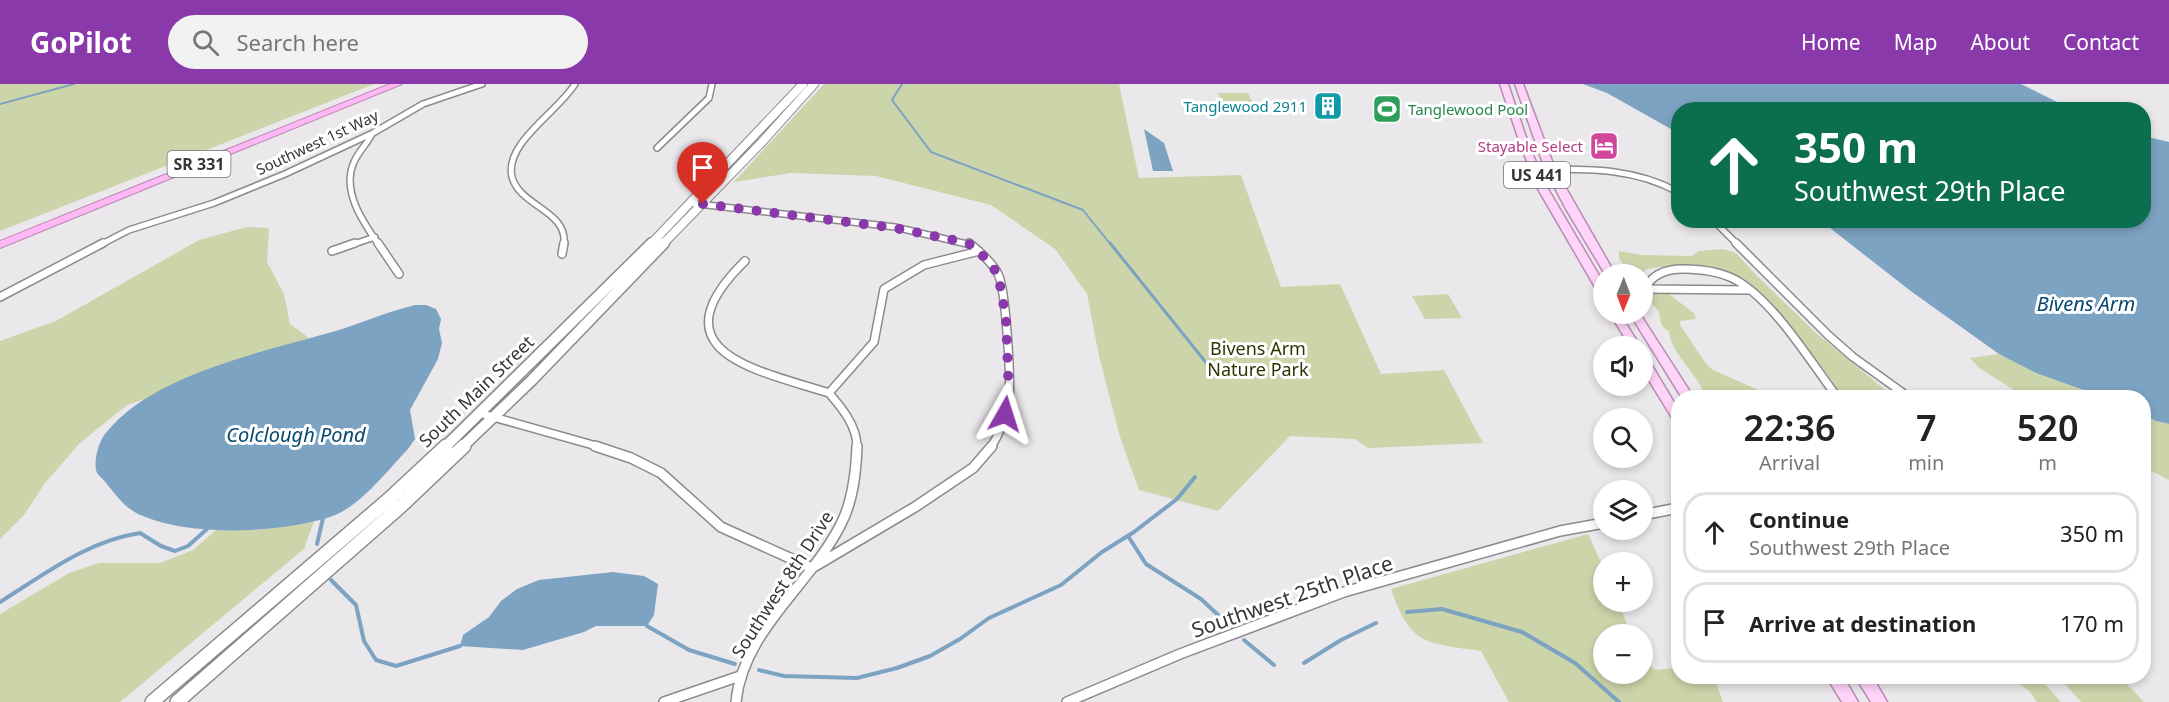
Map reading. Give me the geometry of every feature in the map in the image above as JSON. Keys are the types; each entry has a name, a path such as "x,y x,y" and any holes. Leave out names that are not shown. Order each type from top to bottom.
{"highway":[{"name":"SR 331","path":"0,238 383,84"},
{"name":"SR 331","path":"0,245 398,84"}],"main road":[{"name":"South Main Street","path":"152,702 388,500 622,274 803,84"},
{"name":"South Main Street","path":"177,702 402,505 493,418 575,338 814,84"},
{"name":"US 441","path":"1504,84 1534,169 1554,209 1593,274"},
{"name":"US 441","path":"1519,84 1551,169 1571,209 1604,264"},
{"path":"1641,324 1683,390"},
{"path":"1653,376 1671,406"},
{"path":"1839,684 1850,702"},
{"path":"1868,684 1879,702"}],"street":[{"path":"459,84 466,88"},
{"name":"Southwest 1st Way","path":"0,297 129,230 214,203 285,174 373,133 423,104 482,84"},
{"path":"562,254 564,234 557,221 520,192 511,176 519,142 570,96 575,84"},
{"path":"657,148 709,98 712,84"},
{"path":"373,133 351,167 349,191 354,206 399,274"},
{"path":"1534,169 1620,172 1659,182 1671,188"},
{"path":"479,413 581,441 631,458 661,473 721,527 812,568 888,524 974,468 988,453 1002,430 1009,398 1005,312 998,274 979,251 968,243 940,236 873,225 690,203"},
{"path":"1721,228 1828,335 1853,357 1899,390"},
{"path":"332,251 375,237"},
{"path":"745,261 729,276 712,299 707,316 710,336 728,356 757,371 796,381 829,393 874,342 884,289 924,265 979,251"},
{"path":"1653,277 1676,269 1711,272 1736,280 1750,290 1831,390"},
{"path":"1653,289 1750,290"},
{"name":"Southwest 8th Drive","path":"736,702 740,676 758,641 812,568 851,506 856,479 857,437 839,405 829,393"},
{"path":"1653,513 1671,509"},
{"name":"Southwest 25th Place","path":"1067,702 1180,654 1344,592 1560,531 1593,524"},
{"path":"664,702 740,676"}],"green space":[{"path":"0,84 374,84 0,231"},
{"name":"Bivens Arm Nature Park","path":"824,84 1119,84 1139,178 1241,175 1281,287 1340,284 1381,374 1444,370 1483,443 1368,448 1355,439 1290,436 1218,511 1139,490 1120,437 1099,356 1087,294 1055,249 991,205 876,176 791,173 734,182"},
{"path":"1218,93 1248,93 1254,106 1223,107"},
{"path":"247,227 269,228 267,262 284,294 290,324 309,338 192,376 148,398 127,405 80,443 45,483 24,515 0,539 0,341 56,321 199,240"},
{"path":"1723,249 1736,253 1816,333 1885,390 1838,390 1788,324 1755,290 1741,280 1695,267 1653,268 1653,264 1623,264 1619,259 1619,251 1641,255 1692,256 1699,251"},
{"path":"1653,292 1666,292 1694,313 1696,319 1680,321 1680,325 1707,365 1713,370 1758,390 1703,390 1674,348 1669,331 1662,325 1658,311 1653,306"},
{"path":"1448,294 1462,318 1425,319 1412,296"},
{"path":"1999,354 2036,373 2083,390 2014,390 1979,368 1970,358"},
{"path":"2151,418 2169,424 2169,480 2151,471"},
{"path":"314,521 304,549 120,702 0,702 0,614 69,573 99,563 160,563 193,550 216,530 265,529"},
{"path":"1588,534 1596,552 1593,552 1593,612 1622,612 1627,624 1593,624 1593,684 1653,684 1653,668 1671,669 1671,684 1717,684 1723,702 1509,702 1481,651 1447,646 1423,638 1405,622 1391,589"},
{"path":"2020,684 2045,684 2061,702 2037,702"},
{"path":"2065,684 2127,684 2144,702 2081,702"}],"water":[{"path":"1583,84 2021,84 2057,102 1671,102 1671,129 1607,93"},
{"path":"1144,129 1164,143 1173,171 1153,171"},
{"name":"Bivens Arm","path":"2151,138 2169,142 2169,424 2151,418 2151,390 2083,390 2036,373 1999,354 1912,292 1830,228 2151,228"},
{"name":"Colclough Pond","path":"415,305 426,305 436,309 441,319 439,329 442,343 438,359 410,410 415,439 372,488 341,512 330,517 287,527 211,530 186,527 163,523 132,510 97,473 97,453 105,434 126,413 152,395 182,379 214,366"},
{"path":"613,572 644,576 658,584 654,615 647,626 596,626 584,632 523,650 460,646 463,635 489,617 501,601 517,589 539,580"}],"waterway":[{"path":"0,104 74,84"},
{"path":"902,84 892,100 931,152 1083,210 1111,245"},
{"path":"1110,243 1212,370"},
{"path":"759,670 784,676 857,678 897,668 930,656 960,639 989,618 1061,585 1102,552 1134,532 1177,499 1195,477"},
{"path":"317,544 323,518"},
{"path":"0,602 67,560 102,543 140,533 161,546 175,551 188,546 207,529"},
{"path":"1128,536 1146,564 1201,599 1232,628"},
{"path":"331,580 356,605 364,641 376,660 396,666 460,646"},
{"path":"1407,612 1442,609 1522,632 1575,663 1619,702"},
{"path":"1304,663 1341,640 1376,623"},
{"path":"647,626 689,650 735,664"},
{"path":"1244,640 1274,665"}],"place":[{"name":"Tanglewood 2911","path":"1328,106"},
{"name":"Tanglewood Pool","path":"1387,109"},
{"name":"Stayable Select","path":"1604,146"}],"route":[{"path":"703,204 895,228 968,243 979,251 998,274 1006,318 1009,398 1005,414"}]}
